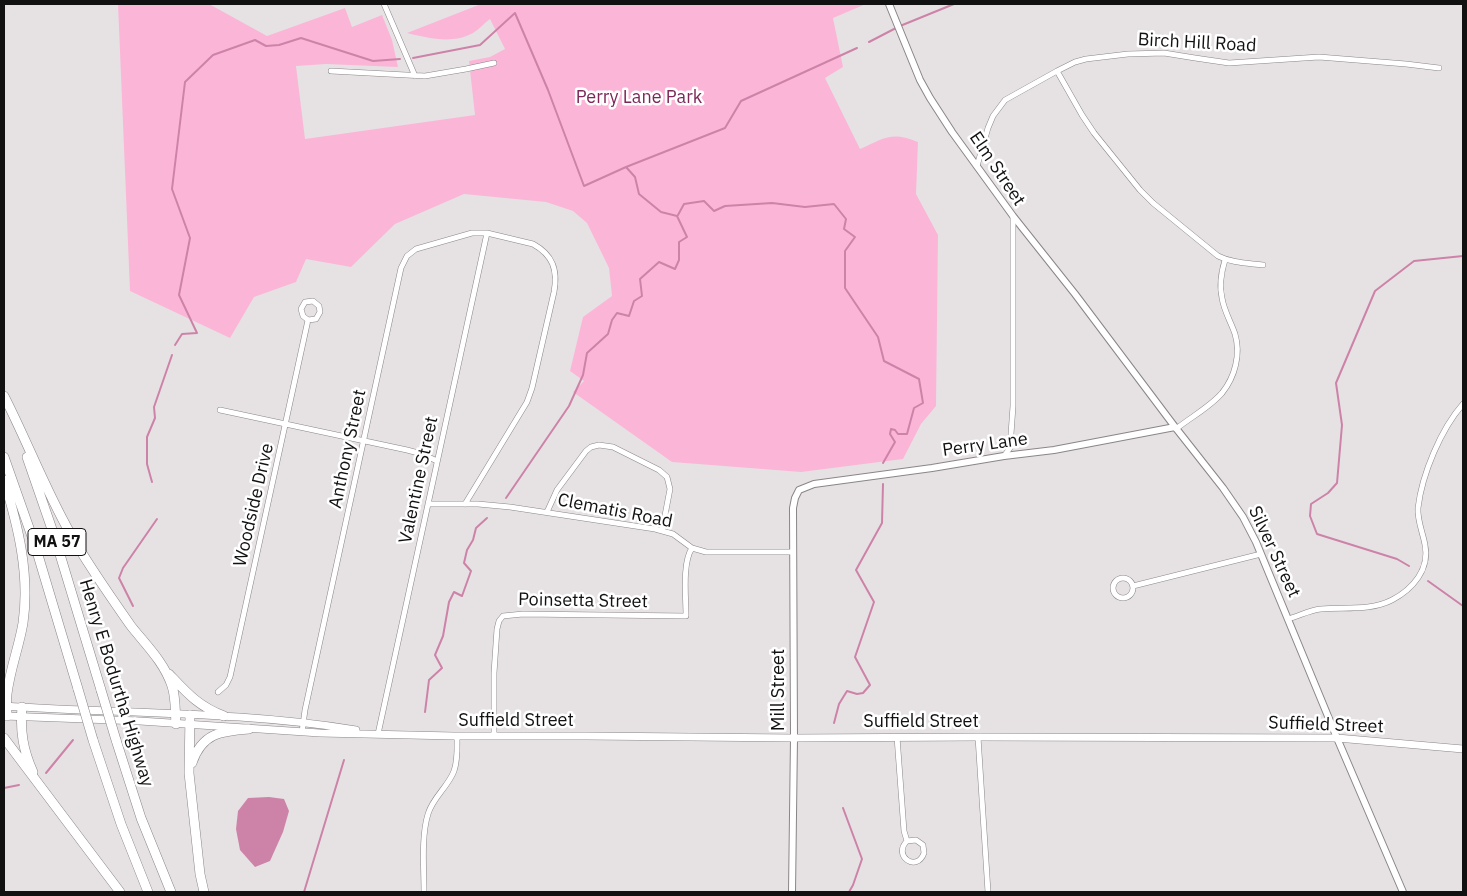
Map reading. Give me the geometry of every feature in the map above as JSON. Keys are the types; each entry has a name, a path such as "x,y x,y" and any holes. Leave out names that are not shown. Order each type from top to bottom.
{"highway":[{"path":"4,396 71,536 125,617 167,675 173,690 176,719"},
{"name":"Henry E Bodurtha Highway","path":"4,396 42,495 138,811 171,892"},
{"name":"MA 57","path":"4,457 32,537 121,824 148,892"},
{"path":"4,480 19,537 25,585 19,644 11,670 5,716"},
{"path":"160,664 199,704 224,716"},
{"path":"4,678 11,670"},
{"path":"22,712 23,744 39,786"},
{"path":"190,715 190,773 200,874 204,892"},
{"path":"190,773 196,754 210,736 225,731 248,729"},
{"path":"4,738 120,892"}],"main road":[{"name":"Suffield Street","path":"5,706 22,712"},
{"name":"Suffield Street","path":"5,716 22,712 176,719 190,724 302,732 457,736 1337,738 1463,749"},
{"name":"Suffield Street","path":"176,719 190,715 224,716 303,722 378,734"}],"street":[{"path":"384,4 415,76"},
{"name":"Elm Street","path":"889,4 930,98 1013,216 1013,406 1010,448 1004,456"},
{"name":"Birch Hill Road","path":"977,166 988,128 1000,105 1005,100 1075,62 1086,59 1149,52 1230,62 1320,57 1439,68"},
{"path":"331,71 415,76 456,71 494,63"},
{"path":"1058,71 1094,133 1140,190 1153,203 1203,245 1225,260 1263,265"},
{"name":"Silver Street","path":"1013,216 1224,488 1251,530 1403,892"},
{"name":"Anthony Street","path":"302,732 401,268 404,260 412,252 472,233 486,233"},
{"path":"465,504 527,402 532,388 556,284 554,268 546,253 540,248 533,244 486,233"},
{"name":"Valentine Street","path":"378,734 486,233"},
{"path":"1176,428 1221,394 1230,382 1236,367 1238,352 1236,336 1223,304 1220,290 1225,260"},
{"name":"Woodside Drive","path":"218,692 230,677 308,320"},
{"path":"1288,619 1322,609 1357,609 1378,606 1397,597 1416,580 1424,566 1426,553 1418,514 1420,496 1434,451 1446,428 1463,404"},
{"path":"220,410 422,454 437,461"},
{"name":"Perry Lane","path":"799,490 814,484 1054,450 1176,428"},
{"path":"547,512 557,490 586,452 595,446 606,445 659,470 667,477 670,489 662,531"},
{"name":"Mill Street","path":"792,892 794,738 792,552 793,504 799,490"},
{"name":"Clematis Road","path":"428,504 510,506 662,531 673,534 692,548 706,552 792,552"},
{"name":"Poinsetta Street","path":"494,735 494,672 497,629 501,617 506,614 686,616 686,565 692,548"},
{"path":"1133,586 1261,554"},
{"path":"1120,579 1128,580 1133,586 1132,593 1126,598 1120,598 1114,592 1114,584 1120,579"},
{"path":"424,892 427,820 435,799 454,771 457,736"},
{"path":"978,736 988,892"},
{"path":"897,737 904,831 907,841"},
{"path":"916,840 923,844 924,853 920,860 912,862 906,860 903,856 902,848 907,841 916,840"}],"green space":[{"name":"Perry Lane Park","path":"118,4 209,4 267,36 345,8 352,27 382,15 392,40 398,67 326,64 296,66 305,139 475,115 469,61 490,57 505,49 490,19 474,33 456,39 431,38 407,33 481,4 866,4 833,18 843,67 825,78 860,149 894,136 918,142 916,194 938,235 936,406 921,424 903,459 801,472 672,462 573,392 584,381 570,371 583,317 612,296 609,268 587,223 573,211 546,202 464,194 395,224 351,267 306,259 296,282 254,297 230,338 130,291"}],"shaded area":[{"path":"269,797 284,799 289,811 283,832 270,861 255,867 240,850 236,829 238,811 248,798"}],"waterway":[{"path":"900,26 954,4"},
{"path":"413,58 480,45 515,13 548,90 584,186 626,167"},
{"path":"869,42 896,28"},
{"path":"175,345 182,334 197,333 179,295 190,238 172,189 185,82 213,55 255,40 266,46 279,45 301,38 373,61 400,59"},
{"path":"506,498 569,406 583,375 587,353 608,334 612,320 617,313 629,316 634,301 642,296 640,279 659,262 675,269 679,260 679,242 687,237 677,216 661,212 639,194 635,177 626,167 725,128 741,101 857,48"},
{"path":"678,215 684,204 704,201 714,211 725,206 772,203 805,207 834,204 846,219 844,229 855,237 845,251 845,288 878,337 884,361 919,379 923,403 914,408 907,434 898,434 895,430 891,429 890,434 895,442 883,463"},
{"path":"1409,566 1397,559 1317,534 1310,516 1311,504 1328,493 1337,483 1342,425 1336,383 1375,291 1414,261 1463,256"},
{"path":"152,482 147,464 147,437 155,418 154,407 172,355"},
{"path":"834,723 839,704 847,691 857,694 863,693 870,685 855,657 874,602 856,570 882,523 883,484"},
{"path":"425,712 429,680 442,668 435,655 443,636 449,602 454,592 462,596 471,571 464,563 467,550 473,540 476,528 487,518"},
{"path":"133,606 119,578 123,568 157,519"},
{"path":"1428,581 1463,606"},
{"path":"46,773 73,740"},
{"path":"304,892 344,760"},
{"path":"4,788 19,785"},
{"path":"843,808 862,859 849,892"}]}
